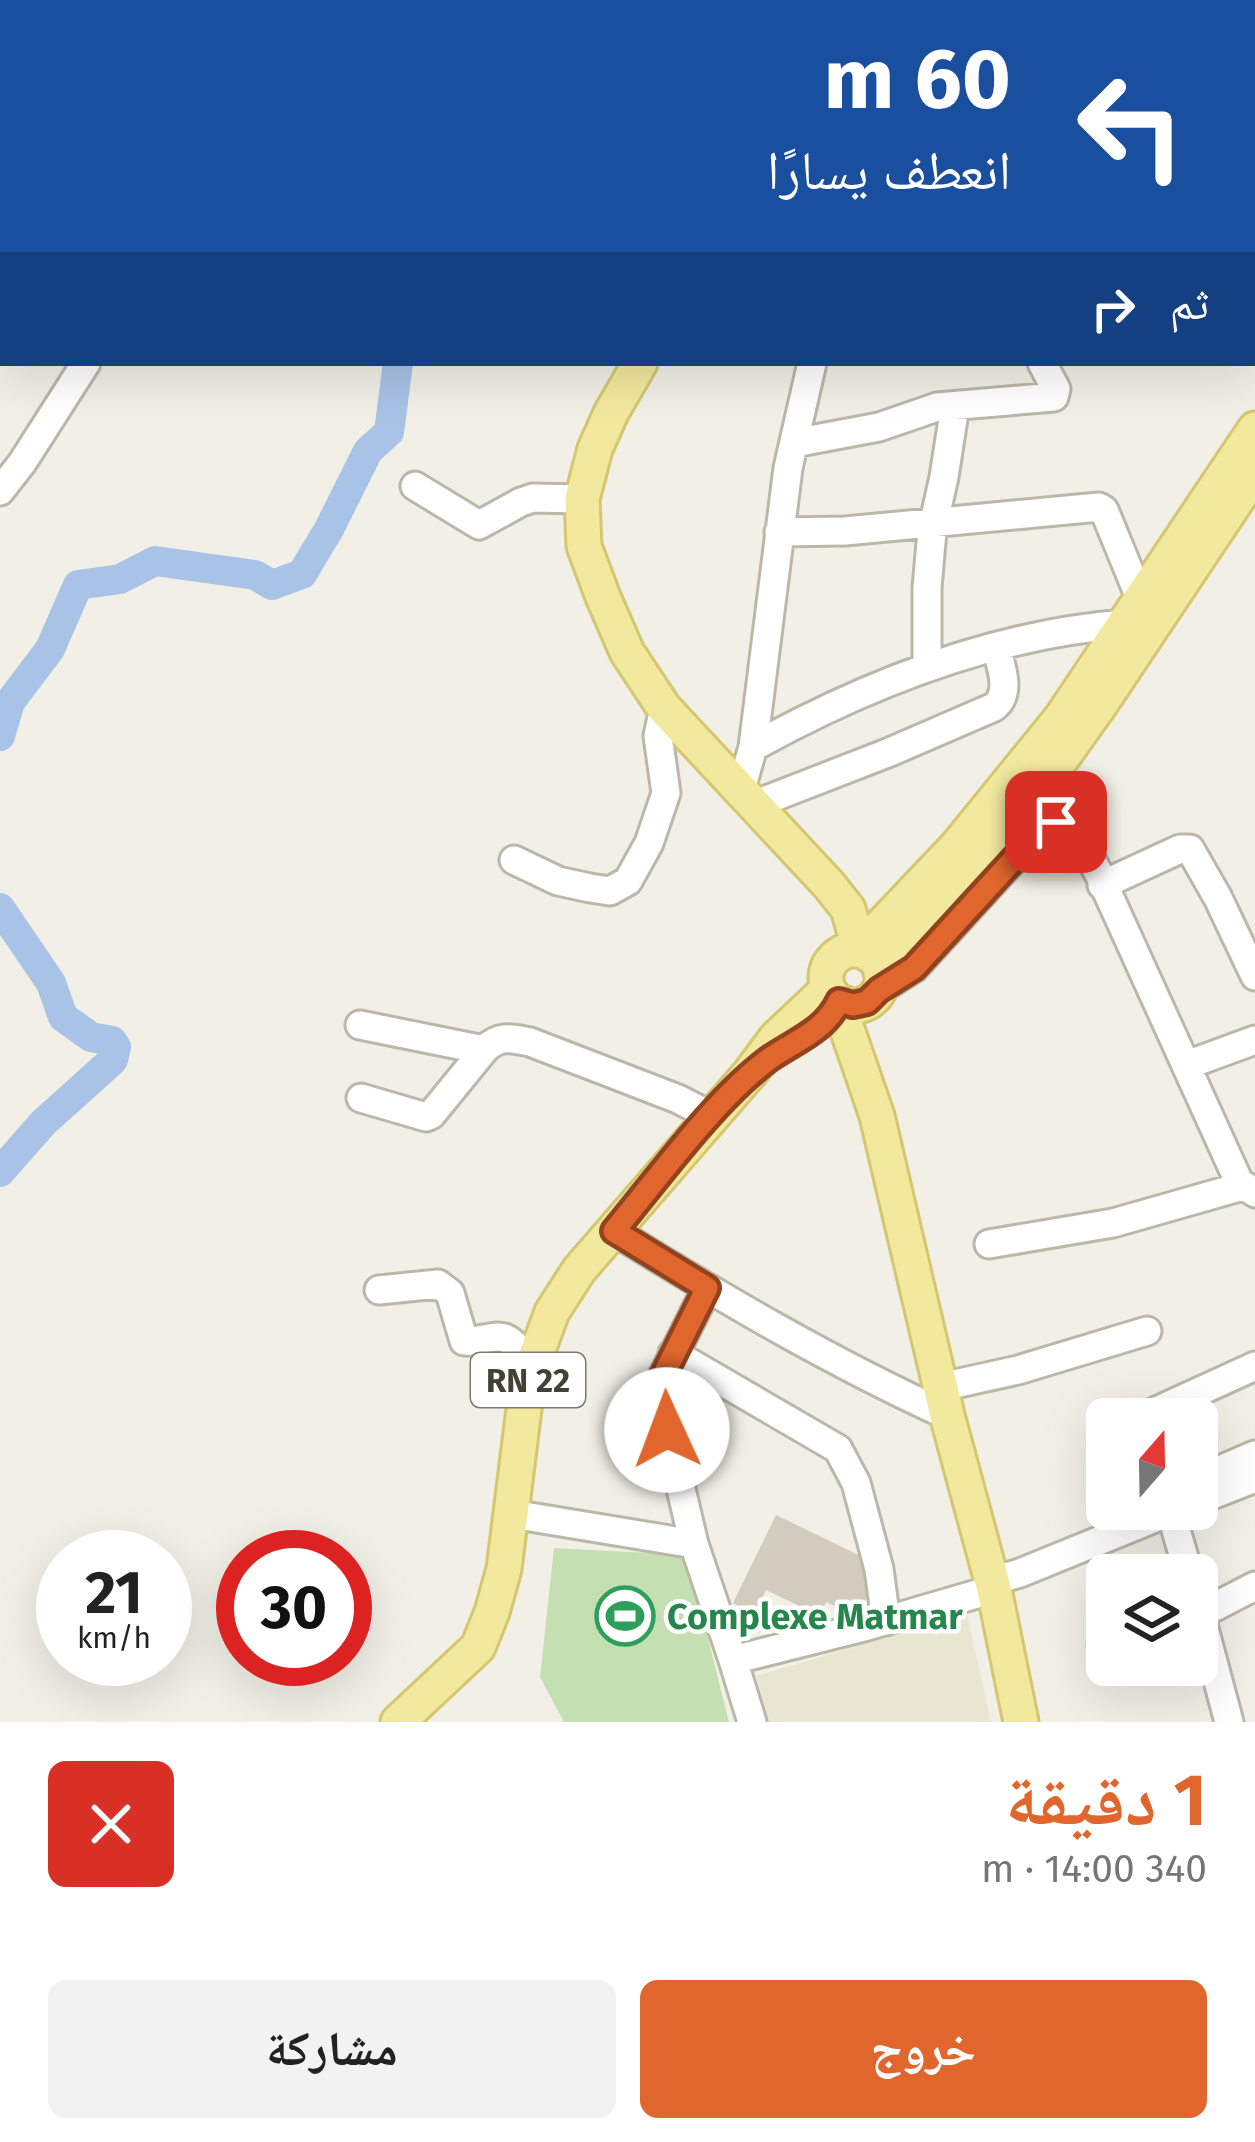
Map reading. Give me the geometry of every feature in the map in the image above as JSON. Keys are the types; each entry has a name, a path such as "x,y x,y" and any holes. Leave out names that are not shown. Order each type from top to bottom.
{"main road":[{"path":"638,366 595,449 582,499 584,545 628,652 664,708 848,909 856,980 845,1023 877,1116 991,1578 1021,1722"},
{"name":"RN 22","path":"1143,612 1255,429"},
{"name":"RN 22","path":"398,1722 478,1646 493,1612 504,1568 532,1362 552,1312 579,1270 750,1073 815,1031 856,980 903,938 933,889 1037,749 1255,473"}],"street":[{"path":"0,491 84,366"},
{"path":"811,366 788,468 748,796 890,752 994,707 1004,695 997,647"},
{"path":"794,442 879,428 937,407 1054,397 1056,389 1044,366"},
{"path":"927,667 927,588 934,521 955,406"},
{"path":"416,486 478,525 533,498 582,499"},
{"path":"753,747 823,708 927,667 1143,612 1101,507 845,531 779,532"},
{"path":"514,860 558,881 590,888 610,891 628,881 649,843 666,793 658,736 664,708"},
{"path":"856,980 914,968 1050,822 1060,823 1087,852 1239,1182 1249,1190"},
{"path":"1102,885 1190,848 1255,976"},
{"path":"360,1025 484,1050"},
{"path":"361,1098 426,1118 499,1038 530,1042 711,1116"},
{"path":"1187,1065 1255,1040"},
{"path":"989,1244 1113,1223 1249,1190"},
{"path":"614,1231 824,1355 944,1401 1018,1370 1148,1331"},
{"path":"379,1290 438,1284 450,1293 464,1341 505,1338 532,1362"},
{"path":"707,1288 662,1378 660,1400 694,1544 752,1722"},
{"path":"673,1353 838,1449 856,1483 879,1569 886,1621"},
{"path":"1185,1398 1255,1366"},
{"path":"1218,1471 1255,1455"},
{"path":"1218,1493 1255,1478"},
{"path":"512,1514 694,1544"},
{"path":"733,1660 886,1621 991,1578 1086,1530"},
{"path":"991,1578 1020,1573 1125,1530"},
{"path":"1218,1602 1255,1586"},
{"path":"1218,1683 1229,1722"}],"shaded area":[{"path":"967,1614 991,1722 768,1722 756,1676"}],"green space":[{"name":"Complexe Matmar","path":"554,1548 687,1555 729,1722 564,1722 540,1677"}],"building":[{"path":"776,1515 871,1561 873,1584 857,1617 826,1602 820,1616 766,1590 755,1614 733,1603"}],"waterway":[{"path":"0,736 10,702 50,649 78,585 120,579 155,561 255,575 272,585 302,574 368,451 389,432 398,366"},
{"path":"0,908 51,983 63,1017 91,1037 112,1041 116,1047 113,1060 43,1123 0,1172"}],"place":[{"name":"Complexe Matmar","path":"625,1616"}],"route":[{"path":"667,1430 660,1400 662,1378 707,1288 614,1231 750,1073 815,1031 839,1001 867,1002 914,968 1046,824 1056,822"}]}
